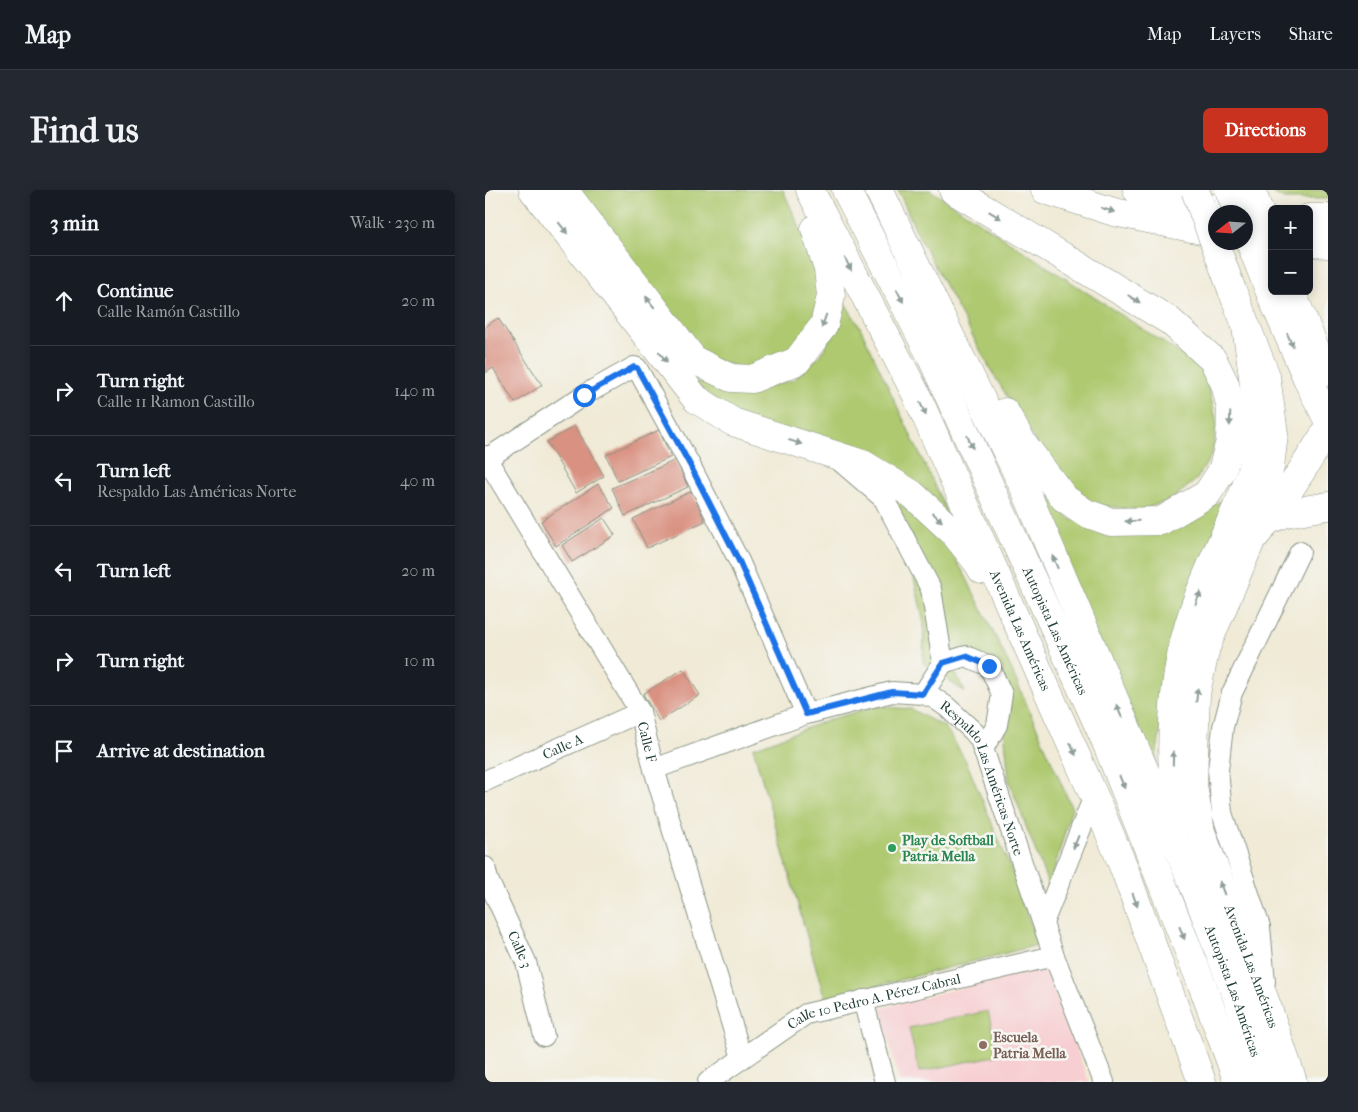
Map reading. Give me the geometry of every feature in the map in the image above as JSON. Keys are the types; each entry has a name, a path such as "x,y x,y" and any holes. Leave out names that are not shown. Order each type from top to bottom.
{"main road":[{"path":"533,190 695,399 733,422 863,464 912,494 953,532 978,563 1058,716"},
{"path":"564,190 694,360 731,378 752,379 797,361 825,325 831,296 828,269 803,190"},
{"name":"Avenida Las Américas","path":"810,190 916,394 1094,796 1123,868 1202,1082"},
{"name":"Autopista Las Américas","path":"845,190 930,354 1106,742 1200,978 1238,1082"},
{"name":"Autopista Las Américas","path":"879,190 1025,490 1196,891 1236,995 1265,1082"},
{"path":"892,216 1022,442 1064,498 1085,513 1111,522 1153,521 1161,520 1207,494 1222,471 1230,441 1231,409 1225,384 1213,360 1170,321 953,190"},
{"path":"1045,190 1114,212 1208,232"},
{"path":"1137,190 1225,211 1268,215"},
{"name":"Avenida Las Américas","path":"1195,190 1245,327 1266,376 1274,434 1270,467 1250,543 1207,647 1196,693 1193,785 1201,832 1267,1006 1293,1082"},
{"path":"1229,190 1235,205"},
{"path":"1251,190 1268,232"},
{"path":"1313,218 1328,218"},
{"path":"1253,240 1268,242"},
{"path":"1313,243 1328,244"},
{"path":"1253,246 1268,271"},
{"path":"1282,295 1328,378"},
{"path":"1282,295 1309,383 1328,420"},
{"path":"1196,891 1180,832 1173,790 1174,697 1181,653 1197,601 1252,469 1257,433 1255,380 1245,327"},
{"path":"1250,543 1269,520 1328,429"},
{"path":"1269,520 1287,513 1328,506"}],"street":[{"path":"486,458 584,395 636,367 690,465 739,561 806,714"},
{"path":"833,455 884,499 931,590 943,663"},
{"name":"Calle F","path":"486,458 641,712 654,769 742,1058"},
{"path":"1267,1006 1260,927 1222,813 1218,770 1223,727 1233,693 1300,552"},
{"path":"923,694 943,663 966,656 989,666 1002,694 997,725 983,749"},
{"name":"Respaldo Las Américas Norte","path":"654,769 806,714 892,692 923,694 940,702 974,732 983,749 1054,956 1104,1082"},
{"name":"Calle A","path":"485,781 641,712"},
{"path":"1043,922 1094,796"},
{"name":"Calle 3","path":"485,867 488,880 525,962 544,1036"},
{"name":"Calle 10 Pedro A. Pérez Cabral","path":"708,1082 806,1014 1054,956"},
{"path":"863,1000 885,1082"}],"shaded area":[{"name":"Escuela Patria Mella","path":"1045,967 1089,1082 900,1082 881,1008"}],"green space":[{"path":"576,190 783,190 814,260 823,286 814,322 790,356 749,370 699,355"},
{"path":"898,190 930,190 1204,369 1217,423 1212,454 1197,479 1171,500 1140,510 1087,504 1041,451 992,372 919,237"},
{"path":"1267,190 1328,190 1328,199 1284,199"},
{"path":"843,300 860,327 954,527 736,417 690,379 725,390 761,389 793,380 821,355 838,325"},
{"path":"1020,466 1070,519 1119,531 1211,506 1224,499 1163,715 1155,764"},
{"path":"889,495 940,535 964,573 1009,664 1072,808 1049,887 1009,781 1005,739 993,682 971,662 948,658 965,692 923,663 924,623 907,548"},
{"name":"Play de Softball Patria Mella","path":"877,706 911,709 946,728 966,761 1015,879 1038,945 825,999 753,748 831,719"},
{"path":"988,1011 998,1055 919,1072 909,1028"}],"building":[{"path":"498,318 542,385 515,403 493,368 485,373 485,327"},
{"path":"575,426 604,476 576,493 547,442"},
{"path":"659,430 671,457 618,481 606,455"},
{"path":"676,460 688,487 625,516 612,488"},
{"path":"598,484 614,508 556,546 541,521"},
{"path":"692,491 705,521 647,548 633,519"},
{"path":"604,518 615,535 572,562 562,545"},
{"path":"683,669 700,695 659,721 643,694"}],"place":[{"name":"Play de Softball Patria Mella","path":"892,848"},
{"name":"Escuela Patria Mella","path":"983,1045"}],"route":[{"path":"584,395 634,367 637,368 690,465 739,561 806,714 892,692 923,694 943,663 966,656 989,666"}]}
